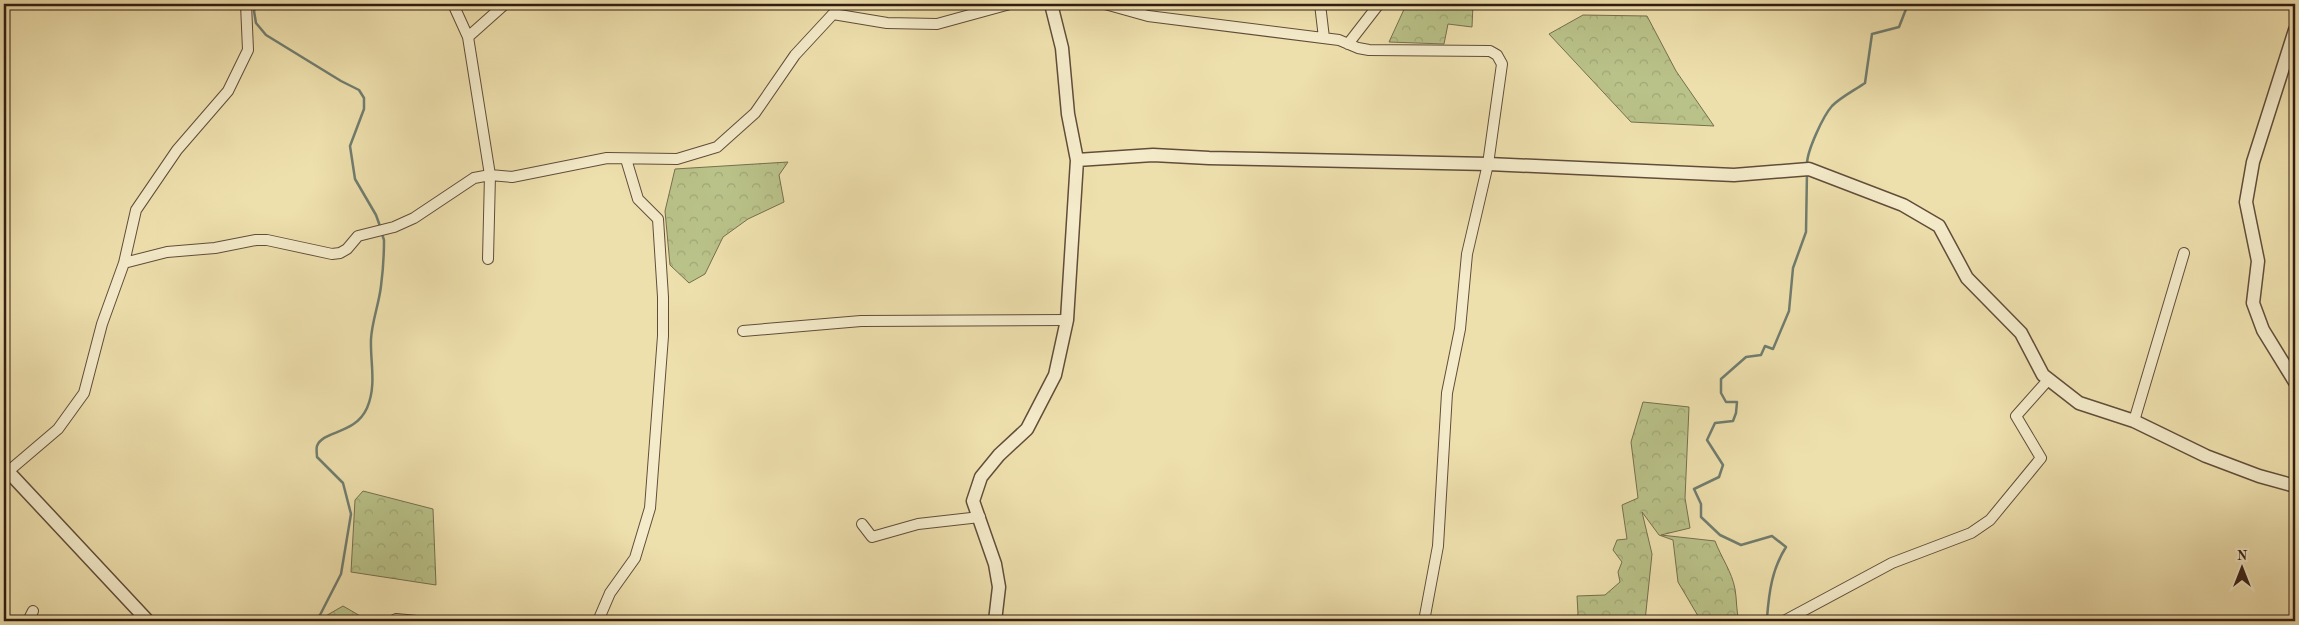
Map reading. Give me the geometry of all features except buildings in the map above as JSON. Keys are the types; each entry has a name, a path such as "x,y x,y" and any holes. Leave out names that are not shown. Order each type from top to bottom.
{"street":[{"path":"148,621 5,471 58,429 84,393 102,324 124,263 136,210 177,150 228,91 248,50 246,4"},
{"path":"453,4 468,37 490,175 488,259"},
{"path":"468,37 505,4"},
{"path":"124,263 167,252 215,248 256,240 267,240 332,254 340,253 347,250 358,236 394,227 414,218 474,178 490,175 512,177 607,158 626,160 678,159 717,146 756,113 795,55 833,9 887,23 938,24 1010,4"},
{"path":"995,621 999,587 997,572 980,517 972,501 981,477 999,455 1027,428 1055,375 1067,320 1078,160 1068,114 1062,48 1051,4"},
{"path":"1105,4 1148,16 1339,40 1358,48 1387,51 1490,51 1497,54 1502,64 1488,164 1467,254 1460,329 1447,393 1438,546 1424,621"},
{"path":"1320,4 1324,38"},
{"path":"1348,44 1379,4"},
{"path":"2295,30 2254,162 2246,202 2258,261 2254,303 2264,330 2295,382"},
{"path":"1078,160 1154,155 1209,158 1488,164 1734,175 1809,169 1903,205 1939,226 1967,278 2021,333 2043,375 2079,403 2134,421 2206,456 2259,476 2295,486"},
{"path":"598,621 610,593 635,558 650,508 662,336 663,297 658,219 638,199 626,160"},
{"path":"2134,421 2184,253"},
{"path":"743,331 861,321 1067,320"},
{"path":"1784,621 1892,563 1971,533 1990,520 2041,458 2016,416 2048,379"},
{"path":"862,524 872,537 918,524 980,517"},
{"path":"28,621 33,611"},
{"path":"392,621 405,619 417,621"}],"green space":[{"path":"1404,4 1473,4 1472,27 1448,24 1444,44 1389,42 1406,5"},
{"path":"1583,15 1647,16 1676,71 1714,126 1631,122 1549,34"},
{"path":"788,162 779,175 784,202 748,219 723,237 705,274 689,283 670,265 665,211 675,169"},
{"path":"1643,402 1689,407 1685,498 1690,528 1661,535 1715,541 1734,583 1739,621 1701,621 1678,582 1673,540 1659,535 1642,512 1652,554 1645,621 1573,621 1578,614 1577,596 1605,595 1620,582 1618,572 1622,562 1613,550 1617,540 1627,539 1622,505 1638,498 1631,442"},
{"path":"363,491 433,509 436,585 351,572 355,500"},
{"path":"343,606 369,621 317,621"}],"waterway":[{"path":"257,4 254,11 256,23 266,35 359,90 364,98 364,109 350,146 355,179 376,215 381,229"},
{"path":"1807,164 1820,125 1828,111 1832,106 1865,83 1872,34 1899,27 1908,4"},
{"path":"1768,621 1772,581 1777,564 1786,547 1772,536 1741,545 1720,535 1701,517 1701,504 1694,489 1719,477 1723,465 1707,440 1715,423 1733,421 1736,413 1737,402 1726,402 1721,393 1721,379 1746,357 1761,355 1765,346 1773,349 1789,311 1793,268 1806,232 1807,172"},
{"path":"314,621 320,615 341,574 351,514 343,483 317,457 317,447 320,441 347,428 362,417 370,399 372,391 371,339 380,293 384,257 382,234"}]}
